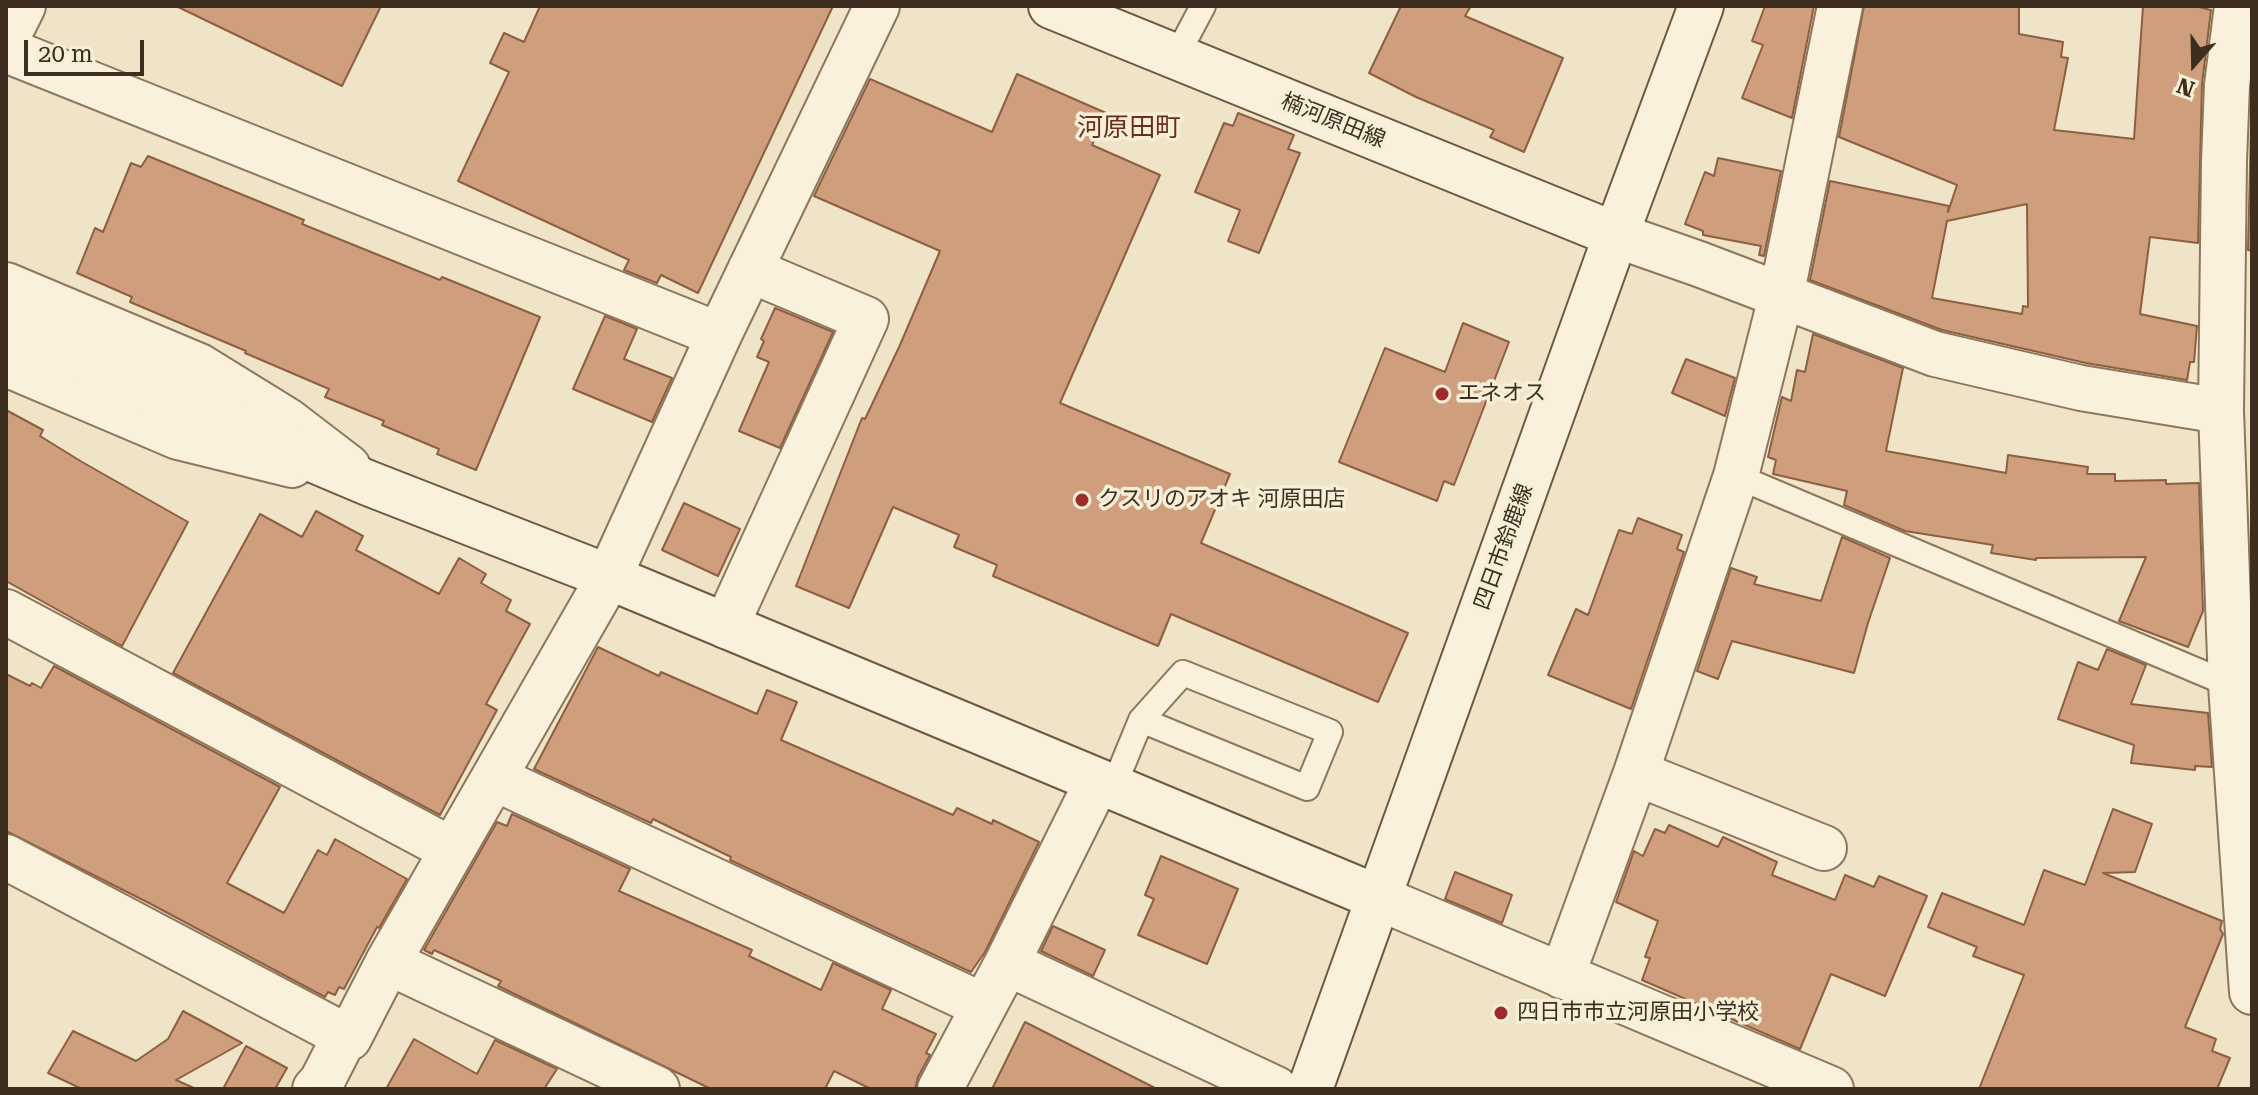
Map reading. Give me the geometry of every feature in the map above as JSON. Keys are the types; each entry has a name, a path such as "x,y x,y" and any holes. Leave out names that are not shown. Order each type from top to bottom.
{"street":[{"path":"6,40 23,6"},
{"path":"6,857 349,1038 388,962 609,577 719,335 877,6"},
{"name":"楠河原田線","path":"1051,6 1616,235 1935,354 2081,388 2221,411"},
{"name":"四日市鈴鹿線","path":"1310,1089 1701,6"},
{"path":"1562,976 1636,773 1736,476 1781,297 1840,6"},
{"path":"2237,6 2227,85 2221,411 2239,696 2252,992"},
{"path":"6,50 719,335"},
{"path":"726,626 866,319 750,270"},
{"path":"6,285 199,366 288,421 368,483"},
{"path":"6,330 368,483 609,577 1831,1089"},
{"path":"6,364 178,437 368,483"},
{"path":"6,612 452,850"},
{"path":"1636,773 1824,848"},
{"path":"494,778 984,1006"},
{"path":"940,1089 1105,785"},
{"path":"388,962 657,1089"},
{"path":"1007,963 1276,1089"},
{"path":"315,1089 345,1036"}],"lane":[{"path":"1176,57 1203,6"},
{"path":"1736,476 2239,696"},
{"path":"1105,785 1141,720 1183,673 1330,732 1307,788 1141,720"}],"building":[{"path":"176,6 381,6 342,86"},
{"path":"540,6 833,6 698,293 661,275 657,283 624,270 629,260 458,181 509,72 490,63 504,33 524,42"},
{"path":"1401,6 1471,6 1465,16 1563,58 1524,152 1490,137 1494,130 1369,73"},
{"path":"1765,6 1814,6 1792,118 1742,98 1763,45 1752,41"},
{"path":"1864,6 2019,6 2019,34 2063,42 2061,57 2068,58 2054,130 2134,139 2143,6 2195,6 2211,10 2202,84 2198,243 2150,237 2140,314 2197,326 2194,362 2190,362 2187,380 2086,363 1942,330 1810,280 1830,181 1949,206 1948,212 1957,185 1839,137","holes":["2027,204 2028,307 2023,306 2022,314 1932,298 1947,221"]},
{"path":"1017,74 1106,113 1092,145 1160,175 1060,403 1230,474 1201,543 1408,633 1378,702 1171,614 1158,646 993,576 997,565 954,547 959,535 893,507 849,608 796,586 862,418 865,419 900,345 940,251 814,196 870,79 992,132"},
{"path":"2252,87 2252,251 2248,250"},
{"path":"1238,113 1294,135 1288,149 1300,153 1259,253 1228,241 1240,210 1195,192 1224,123 1233,126"},
{"path":"148,156 304,220 302,224 540,317 476,470 437,454 439,449 382,425 384,421 325,397 329,389 130,302 132,297 77,273 95,228 103,232 131,163 141,167"},
{"path":"1718,158 1781,171 1764,256 1759,255 1761,246 1703,235 1703,231 1685,224 1705,172 1714,176"},
{"path":"775,308 833,332 780,448 739,431 769,362 757,357 764,341 761,339"},
{"path":"605,316 637,329 624,359 672,378 652,422 573,389"},
{"path":"1463,323 1509,342 1454,485 1444,481 1437,501 1339,462 1385,348 1445,372"},
{"path":"1813,334 1903,368 1886,451 2006,473 2008,455 2088,467 2087,474 2115,474 2115,481 2199,483 2203,611 2188,647 2119,621 2146,557 2036,560 1991,553 1993,545 1905,531 1844,505 1847,491 1773,474 1776,460 1768,457 1782,397 1791,401 1797,370 1805,372"},
{"path":"1686,359 1735,378 1725,416 1672,393"},
{"path":"6,410 43,430 40,436 82,462 188,522 122,646 6,581"},
{"path":"684,503 740,529 718,576 662,550"},
{"path":"316,511 363,536 356,550 439,594 459,558 486,574 481,583 511,600 506,611 530,624 486,704 497,710 440,815 173,673 260,514 302,537"},
{"path":"1638,518 1682,535 1677,549 1684,552 1631,709 1548,675 1576,609 1588,615 1619,530 1632,534"},
{"path":"1842,537 1890,558 1854,673 1732,641 1718,679 1697,671 1731,568 1757,577 1754,584 1821,601"},
{"path":"598,647 659,676 661,672 757,714 767,690 797,702 781,740 953,815 957,808 992,824 993,820 1039,842 985,952 971,972 730,860 731,857 653,819 651,823 534,769"},
{"path":"2107,649 2146,665 2131,704 2208,713 2212,767 2195,766 2195,770 2131,763 2134,745 2058,719 2078,662 2098,670"},
{"path":"54,666 280,787 227,883 284,913 318,850 327,855 335,839 407,879 344,989 339,987 335,995 328,992 325,997 6,831 6,674 41,688"},
{"path":"2113,809 2152,824 2135,872 2103,873 2222,921 2220,929 2223,934 2185,1027 2216,1039 2212,1051 2230,1058 2217,1089 1979,1089 2024,975 1973,956 1977,947 1928,927 1942,893 2024,925 2044,870 2085,885"},
{"path":"512,814 630,869 619,891 752,950 749,956 821,990 833,963 891,990 882,1009 936,1034 926,1053 930,1055 915,1089 871,1089 834,1071 825,1089 711,1089 498,986 501,981 434,950 432,954 424,950 497,822 507,826"},
{"path":"1669,825 1718,847 1723,837 1777,862 1772,875 1835,900 1845,875 1874,887 1879,876 1927,896 1885,996 1831,974 1800,1049 1642,980 1650,958 1645,957 1658,921 1616,902 1634,851 1643,856 1655,829 1665,833"},
{"path":"1161,856 1238,889 1207,964 1138,935 1154,899 1145,895"},
{"path":"1455,872 1512,895 1502,923 1445,899"},
{"path":"1053,926 1105,950 1093,976 1041,951"},
{"path":"183,1011 242,1043 176,1080 196,1089 82,1089 48,1073 73,1031 136,1061 168,1039"},
{"path":"1025,1022 1157,1089 992,1089"},
{"path":"414,1039 477,1074 495,1040 557,1069 544,1089 386,1089"},
{"path":"246,1046 287,1068 275,1089 223,1089"}],"place":[{"name":"エネオス","path":"1442,394"},
{"name":"クスリのアオキ 河原田店","path":"1082,500"},
{"name":"四日市市立河原田小学校","path":"1501,1013"}],"district":[{"name":"河原田町","path":"1129,128"}]}
